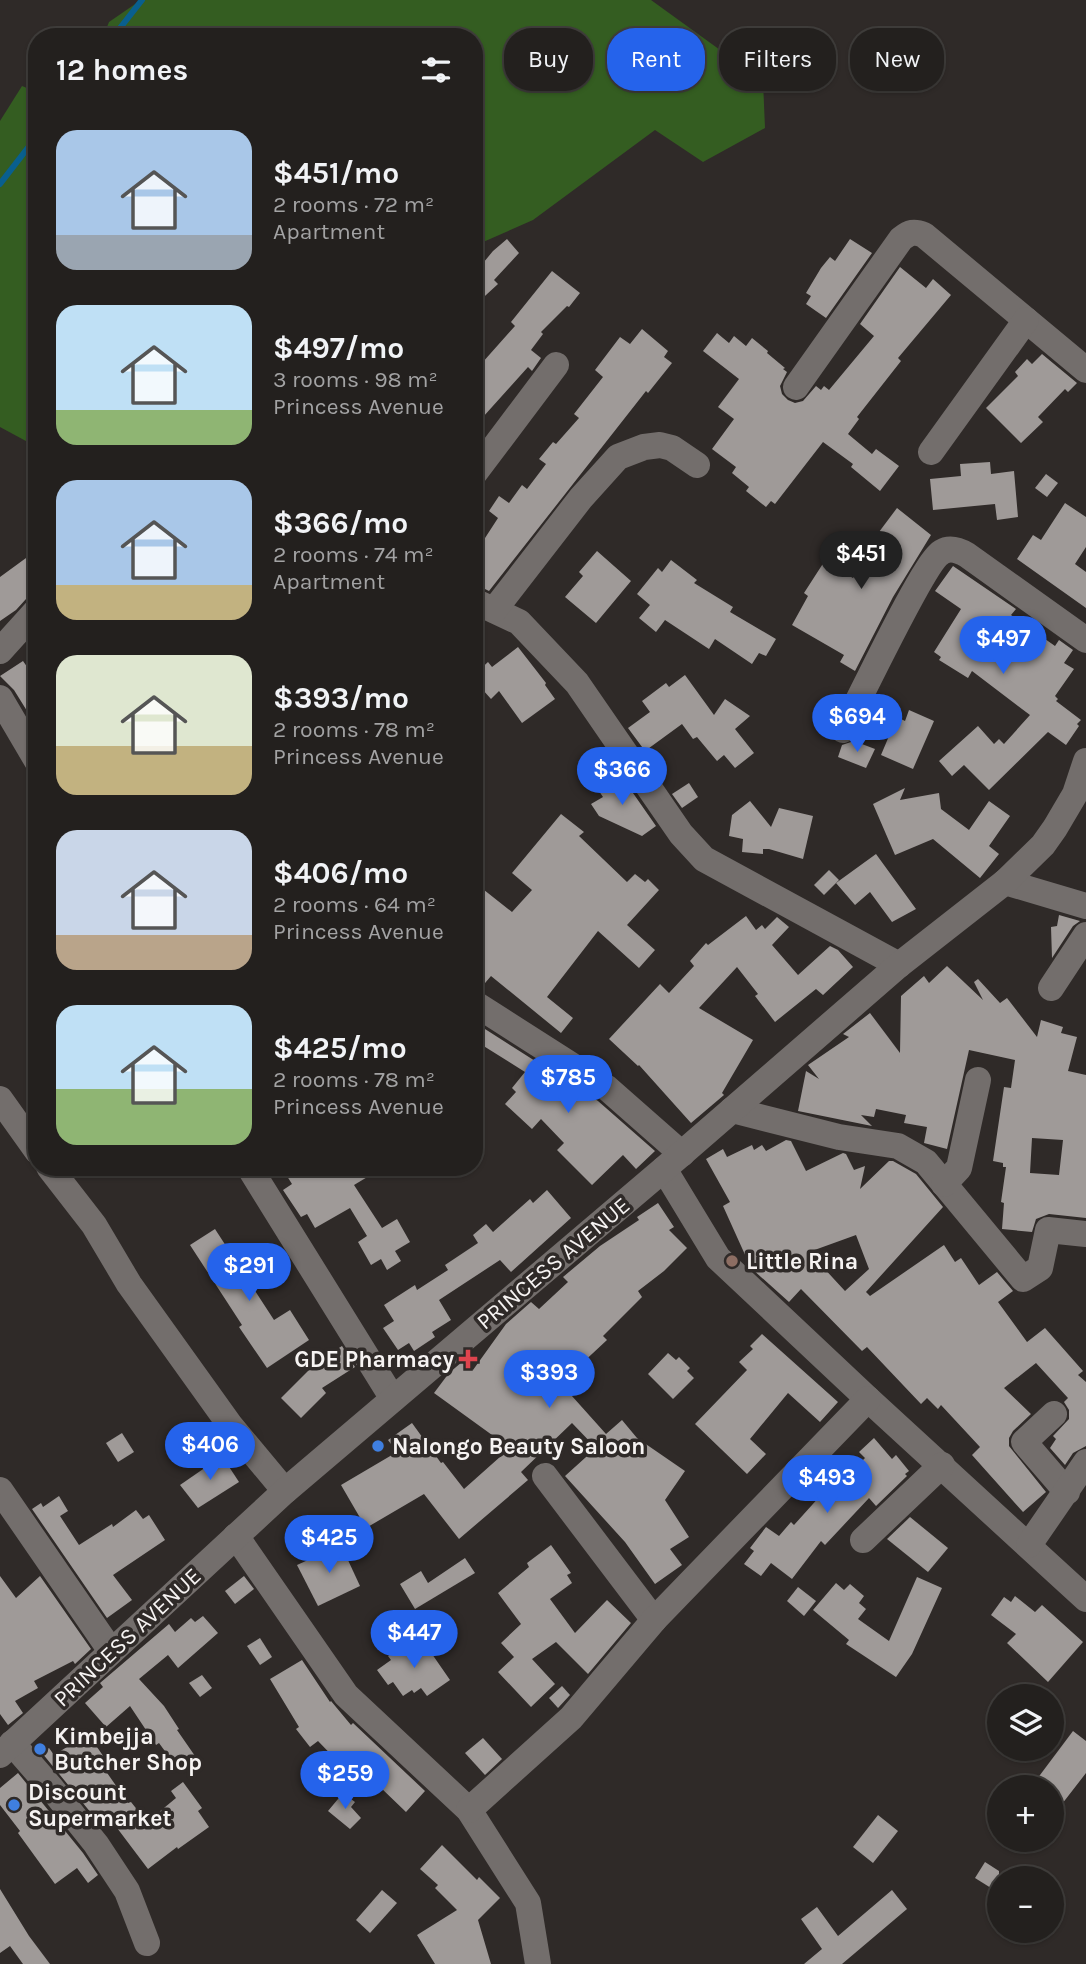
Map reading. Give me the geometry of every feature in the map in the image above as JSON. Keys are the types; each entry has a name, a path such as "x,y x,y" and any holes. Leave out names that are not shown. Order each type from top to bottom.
{"street":[{"path":"796,387 901,239 910,233 924,236 1086,370"},
{"path":"931,452 1026,320"},
{"path":"483,462 556,365"},
{"path":"697,465 672,448 660,445 644,447 618,457 484,605 519,622 577,683 681,834 704,859 899,965"},
{"path":"844,730 918,584 933,560 946,550 958,550 967,555 1086,640"},
{"path":"0,651 28,620"},
{"path":"0,698 28,746"},
{"name":"PRINCESS AVENUE","path":"6,1749 285,1491 899,965 1005,882 1055,828 1074,794 1086,761"},
{"path":"1005,882 1086,906"},
{"path":"1051,988 1086,935"},
{"path":"483,1009 607,1088 673,1161 718,1258 1086,1599"},
{"path":"944,1184 959,1168 978,1080"},
{"path":"0,1099 28,1138"},
{"path":"732,1110 839,1137 898,1146 926,1162 1024,1279 1040,1268 1048,1230 1086,1234"},
{"path":"56,1176 94,1225 129,1284 230,1425 285,1491"},
{"path":"255,1176 393,1399"},
{"path":"469,1810 571,1718 654,1620 868,1399"},
{"path":"1054,1414 1024,1441 1067,1492"},
{"path":"1029,1545 1086,1462"},
{"path":"863,1540 942,1465"},
{"path":"545,1476 654,1620"},
{"path":"0,1490 111,1651"},
{"path":"236,1536 346,1695 469,1810 528,1903 538,1964"},
{"path":"6,1749 52,1789 96,1844 127,1891 146,1943"}],"green space":[{"path":"141,0 651,0 690,28 607,28 607,91 705,91 705,39 719,49 719,91 763,91 765,128 703,162 655,130 533,220 483,242 483,28 107,28 109,22"},
{"path":"22,86 28,88 28,442 0,427 0,121"}],"building":[{"path":"507,239 519,253 494,280 498,284 483,298 483,263"},
{"path":"850,239 872,253 826,318 806,304 811,296 806,293 821,268 830,257 835,261"},
{"path":"900,267 926,288 933,279 951,295 898,358 901,361 857,417 859,419 848,434 872,454 876,449 899,466 880,491 851,467 853,464 823,442 775,504 771,501 766,507 746,491 749,487 732,473 736,467 712,449 734,419 718,407 739,379 703,351 717,333 729,343 734,336 746,346 752,338 785,368 783,369 787,372 780,386 782,394 788,400 795,403 803,401 816,386 821,390 824,386 829,390 874,336 860,324"},
{"path":"552,271 580,293 569,307 541,332 543,334 531,350 541,358 532,371 528,367 483,417 483,362 515,326 511,322"},
{"path":"642,329 668,351 664,357 672,363 648,393 646,391 489,591 483,588 483,541 498,518 489,511 499,496 509,503 522,485 527,489 546,464 539,459 579,418 574,414 603,377 595,370 620,337 630,344"},
{"path":"1042,354 1077,383 1068,392 1065,389 1038,417 1043,422 1021,443 986,408 1018,376 1015,372 1027,359 1032,364"},
{"path":"990,462 991,474 1014,471 1018,517 997,520 995,504 933,510 930,479 961,476 960,464"},
{"path":"1046,474 1058,483 1047,497 1035,488"},
{"path":"1065,503 1086,517 1086,547 1075,564 1086,572 1086,608 1017,559 1033,535 1041,540"},
{"path":"897,508 931,535 893,597 855,671 840,662 844,655 792,625 808,596 804,593 824,562 853,578 879,538 876,536"},
{"path":"597,551 631,581 596,623 565,597 583,576 579,572"},
{"path":"28,557 28,598 0,621 0,577"},
{"path":"671,560 697,580 694,583 733,607 730,612 776,639 766,656 759,653 752,664 715,639 709,649 665,620 656,632 639,618 650,605 637,594 658,568 662,572"},
{"path":"953,566 1016,609 1011,615 1055,646 1059,640 1073,650 1064,663 1074,669 1055,696 1058,699 1056,701 1081,720 1077,724 1079,726 1066,745 1048,732 989,790 964,765 952,776 939,761 978,726 994,744 999,739 1004,744 1030,715 972,671 968,678 939,660 941,657 934,652 961,609 935,591"},
{"path":"518,647 555,699 522,723 499,691 491,699 483,690 483,667 488,662 492,667"},
{"path":"23,661 28,668 28,713 14,690 0,676"},
{"path":"685,675 714,715 725,699 750,716 735,729 754,753 735,768 724,755 717,761 697,737 693,739 682,724 645,751 628,728 650,712 642,701 666,683 669,687"},
{"path":"909,710 934,721 913,769 881,755 897,717 905,721"},
{"path":"854,741 875,749 866,768 838,757 842,745"},
{"path":"619,773 656,826 642,836 599,816 591,804 603,797 597,788"},
{"path":"689,783 698,797 682,808 672,794"},
{"path":"905,788 900,800 939,793 941,809 969,830 989,801 1010,816 989,846 999,854 980,878 933,839 895,855 873,804"},
{"path":"750,801 771,827 779,808 813,816 803,859 769,849 763,849 763,854 742,852 743,839 729,836 732,815"},
{"path":"561,814 584,832 579,836 627,882 635,874 645,882 648,879 659,890 627,925 655,950 639,968 598,931 547,997 573,1018 561,1033 491,976 483,985 483,889 512,912 532,890 512,873"},
{"path":"876,854 916,909 892,922 870,892 855,905 836,883"},
{"path":"829,870 839,880 824,895 814,885"},
{"path":"1059,915 1080,921 1073,926 1052,958 1051,927 1057,926"},
{"path":"746,916 756,930 762,925 765,929 777,917 789,927 772,945 798,975 830,946 838,950 853,967 823,995 816,989 775,1022 737,967 699,1008 753,1040 722,1093 724,1095 691,1123 639,1065 609,1039 660,984 669,993 694,966 690,961 706,943 708,945"},
{"path":"947,966 983,1000 974,982 978,979 1000,1003 1007,998 1037,1037 1041,1020 1063,1027 1061,1033 1077,1037 1068,1071 1086,1075 1086,1218 1049,1214 1036,1219 1032,1232 1002,1229 1004,1203 1001,1202 1006,1167 1003,1167 1003,1163 993,1161 1004,1087 1011,1088 1015,1060 969,1050 947,1149 924,1143 927,1127 904,1123 906,1115 876,1109 874,1117 861,1115 872,1126 798,1111 806,1071 819,1079 808,1065 849,1037 843,1034 870,1013 900,1053 901,996 924,976 929,983","holes":["1032,1138 1063,1140 1059,1175 1030,1173"]},
{"path":"483,1028 598,1101 655,1151 636,1169 623,1155 592,1185 557,1150 564,1143 541,1119 532,1129 505,1104 516,1092 512,1088 525,1072 483,1046"},
{"path":"786,1140 791,1141 806,1171 846,1154 854,1170 865,1166 860,1189 889,1161 916,1174 943,1207 866,1292 870,1296 944,1245 955,1262 961,1258 979,1285 997,1272 1013,1291 998,1302 1027,1342 1045,1328 1083,1371 1078,1375 1086,1382 1086,1446 1073,1453 1065,1465 1050,1448 1056,1439 1053,1436 1069,1419 1069,1410 1064,1402 1068,1398 1036,1363 1004,1388 1031,1414 1013,1431 1009,1446 1046,1492 1023,1512 972,1455 980,1447 941,1405 938,1409 927,1398 921,1404 867,1347 862,1351 801,1289 789,1302 751,1268 723,1206 730,1202 706,1159 723,1149 727,1157 752,1145 754,1150 762,1145 766,1151","holes":["856,1235 869,1269 845,1291 809,1252"]},
{"path":"287,1176 369,1176 354,1185 382,1228 397,1219 410,1242 395,1251 401,1261 387,1270 381,1259 371,1265 358,1242 367,1236 350,1208 315,1228 307,1214 301,1217 283,1190 292,1184"},
{"path":"547,1190 571,1218 511,1272 500,1260 439,1300 451,1320 432,1332 435,1337 414,1351 409,1343 398,1350 383,1328 394,1321 384,1305 415,1285 417,1290 448,1270 445,1265 478,1243 473,1235 486,1224 493,1232 530,1199 533,1203"},
{"path":"658,1203 674,1227 669,1230 687,1248 664,1271 638,1291 642,1297 603,1336 607,1340 578,1367 580,1368 563,1386 606,1434 622,1420 637,1438 685,1471 665,1500 689,1537 670,1549 682,1565 655,1584 625,1542 565,1476 596,1448 572,1423 521,1472 528,1480 459,1539 424,1494 366,1528 341,1485 397,1452 388,1440 412,1423 464,1489 510,1448 434,1393 449,1373 462,1362 473,1370 506,1324 531,1302 539,1309 568,1282 563,1277"},
{"path":"215,1229 274,1320 290,1310 309,1340 267,1368 190,1245"},
{"path":"762,1334 838,1402 820,1422 788,1393 750,1439 766,1454 747,1474 695,1424 747,1370 739,1362 753,1349 750,1346"},
{"path":"342,1346 355,1367 322,1388 326,1393 301,1418 281,1398 317,1362"},
{"path":"668,1353 676,1360 679,1357 690,1368 687,1371 694,1378 673,1399 648,1374"},
{"path":"122,1433 134,1452 118,1462 106,1443"},
{"path":"874,1438 892,1459 896,1455 909,1471 905,1474 907,1476 876,1506 869,1498 825,1545 821,1541 792,1579 771,1563 761,1576 744,1564 754,1551 750,1548 766,1527 779,1536 791,1522 794,1525 830,1485 846,1500 869,1480 857,1466 865,1458 859,1452"},
{"path":"222,1456 239,1482 198,1508 180,1485"},
{"path":"59,1496 68,1511 60,1516 79,1545 112,1524 113,1527 136,1510 143,1519 149,1515 165,1540 113,1575 132,1600 107,1618 32,1509 41,1503 43,1507"},
{"path":"910,1517 948,1548 928,1572 887,1539"},
{"path":"341,1545 360,1586 318,1606 297,1565"},
{"path":"551,1545 571,1573 567,1575 572,1583 550,1599 575,1633 607,1600 631,1623 588,1674 556,1642 532,1659 555,1684 531,1707 498,1672 514,1657 501,1643 521,1624 498,1593 529,1567 527,1563"},
{"path":"465,1558 475,1573 415,1609 400,1584 421,1571 428,1583"},
{"path":"0,1576 16,1598 40,1576 91,1649 75,1664 73,1661 34,1681 38,1688 15,1701 23,1713 8,1725 0,1714"},
{"path":"244,1576 254,1589 235,1604 225,1591"},
{"path":"917,1577 942,1588 912,1654 896,1677 846,1644 849,1640 813,1610 836,1583 844,1590 850,1584 864,1596 859,1603 866,1609 858,1619 889,1641"},
{"path":"798,1587 816,1601 804,1616 787,1601"},
{"path":"1015,1596 1035,1612 1042,1605 1083,1642 1048,1682 1007,1643 1016,1634 991,1615 1004,1597 1011,1602"},
{"path":"203,1616 218,1633 178,1668 168,1655 139,1679 164,1706 195,1756 178,1769 159,1743 156,1745 130,1706 106,1727 85,1703 103,1687 100,1683 169,1624 175,1632 191,1618 195,1622"},
{"path":"260,1638 272,1657 260,1665 247,1646"},
{"path":"413,1639 417,1645 421,1642 432,1654 450,1680 427,1696 421,1688 403,1696 393,1682 388,1685 377,1670 391,1660 388,1656"},
{"path":"302,1660 330,1702 351,1725 353,1723 425,1791 406,1812 353,1761 345,1769 318,1741 310,1747 296,1729 299,1727 270,1679"},
{"path":"202,1675 212,1688 200,1697 189,1683"},
{"path":"562,1686 570,1695 558,1708 549,1698"},
{"path":"1073,1731 1086,1741 1086,1773 1064,1801 1064,1775 1040,1775 1050,1761 1064,1761 1064,1743"},
{"path":"88,1734 108,1763 103,1767 128,1803 131,1802 147,1822 176,1798 171,1791 183,1782 202,1808 198,1811 209,1827 148,1869 105,1812 96,1819 42,1753 49,1748 54,1755"},
{"path":"483,1738 502,1759 485,1775 465,1753"},
{"path":"18,1773 98,1875 88,1883 77,1868 55,1884 0,1805 0,1788"},
{"path":"343,1793 355,1802 351,1807 361,1818 350,1829 328,1811"},
{"path":"878,1815 898,1831 873,1863 853,1847"},
{"path":"442,1845 477,1880 479,1877 500,1898 478,1920 491,1964 435,1964 417,1935 457,1910 435,1888 438,1885 420,1869"},
{"path":"985,1862 991,1866 987,1866 987,1886 975,1878"},
{"path":"0,1889 50,1964 23,1964 10,1946 0,1953"},
{"path":"382,1890 397,1903 370,1933 356,1920"},
{"path":"892,1890 907,1909 842,1964 804,1964 822,1949 801,1919 817,1907 838,1936"}],"waterway":[{"path":"120,28 142,0"},
{"path":"0,184 28,148"}],"place":[{"name":"Little Rina","path":"732,1261"},
{"name":"GDE Pharmacy","path":"468,1359"},
{"name":"Nalongo Beauty Saloon","path":"378,1446"},
{"name":"Kimbejja Butcher Shop","path":"40,1749"},
{"name":"Discount Supermarket","path":"14,1805"}]}
